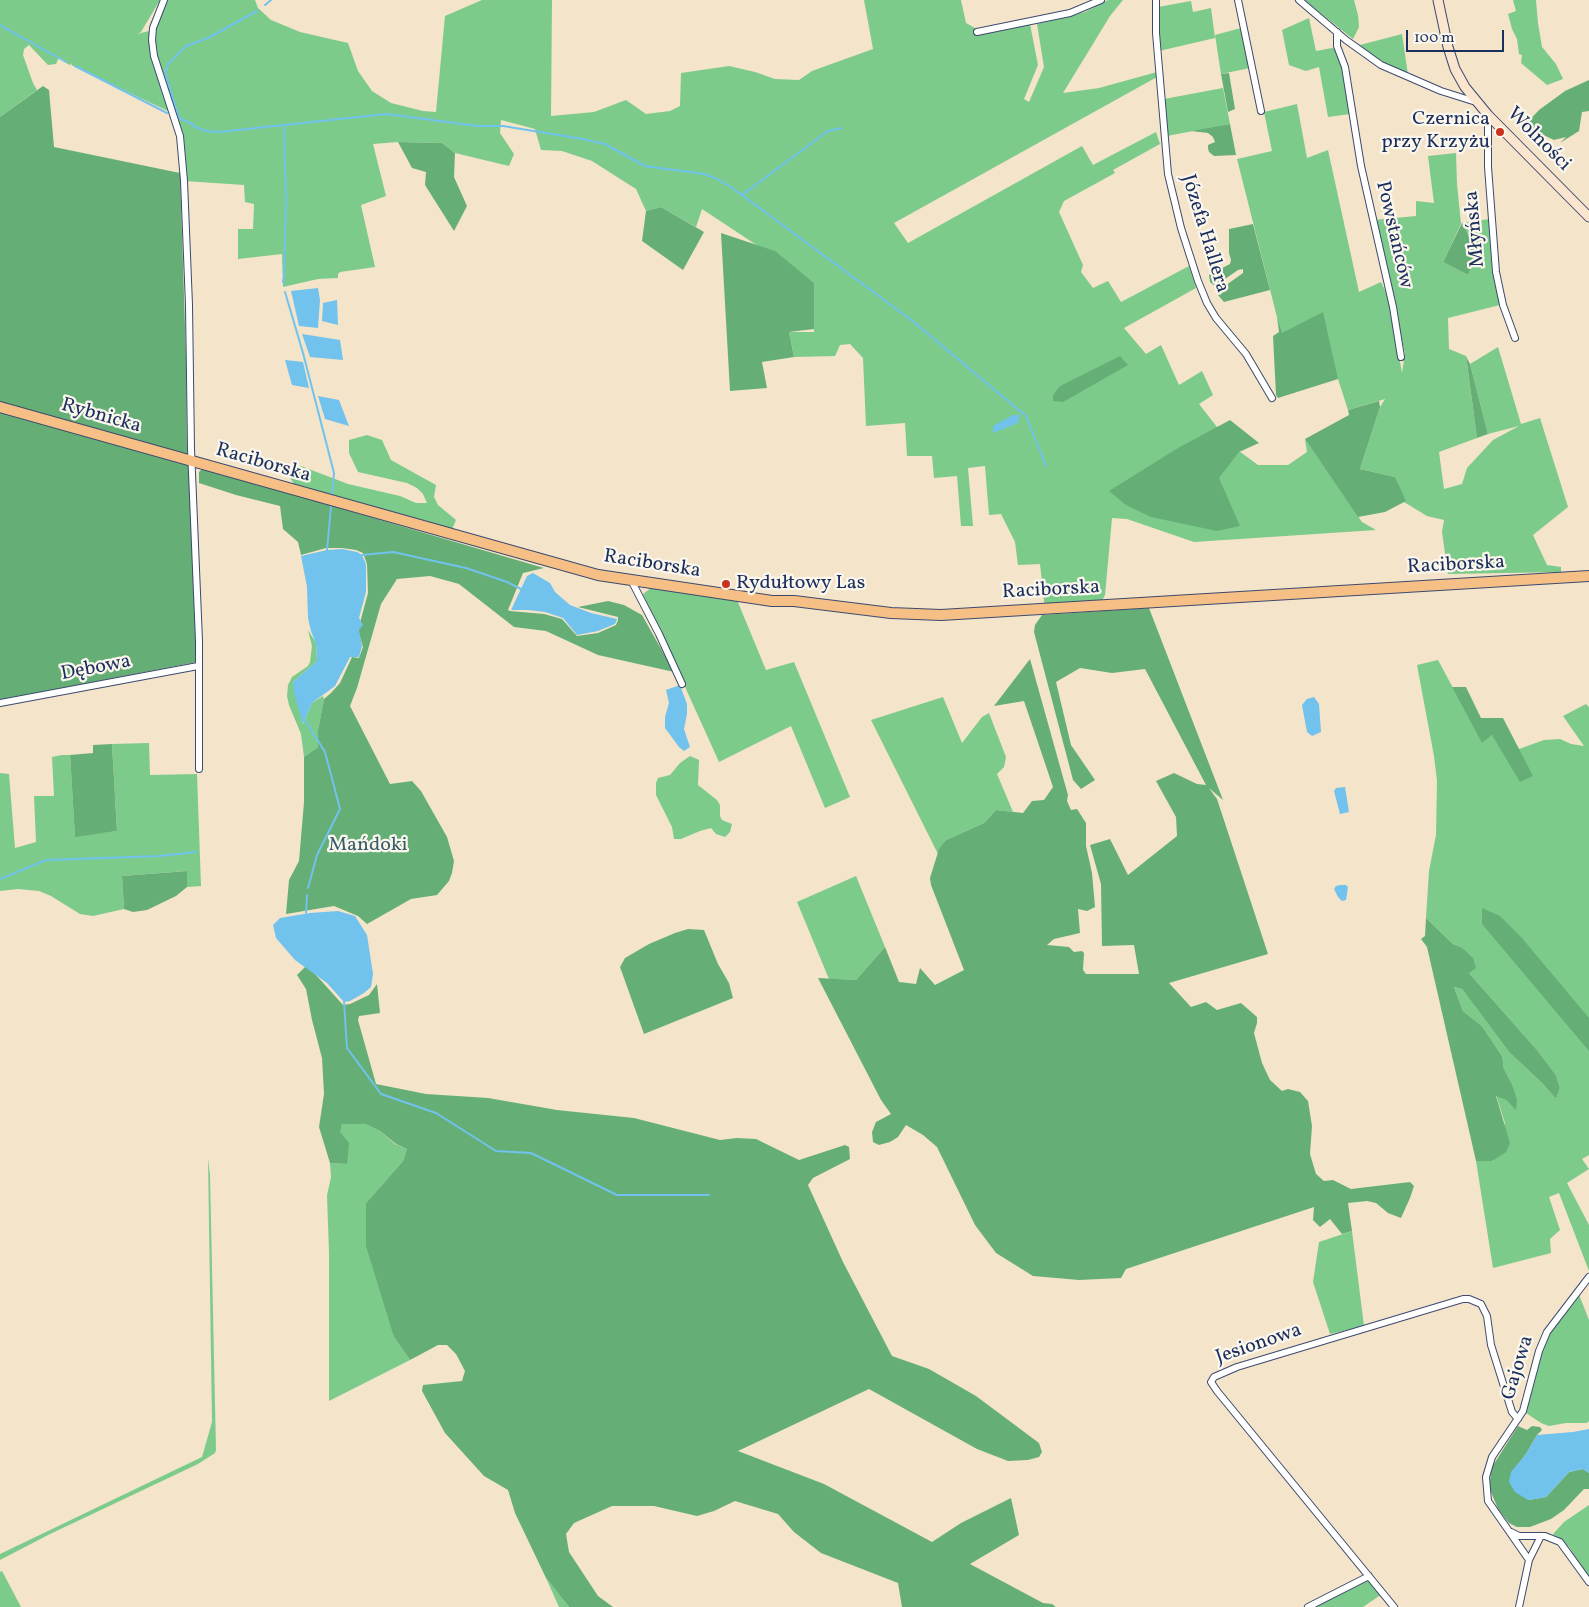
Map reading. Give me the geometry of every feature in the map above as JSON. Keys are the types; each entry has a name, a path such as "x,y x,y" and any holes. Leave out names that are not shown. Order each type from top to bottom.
{"main road":[{"name":"Rybnicka","path":"0,407 191,462"},
{"name":"Raciborska","path":"191,462 589,573 772,601 794,601 891,613 941,615 1589,576"}],"street":[{"name":"Raciborska","path":"164,0 153,28 152,40 154,56 180,136 189,305 191,462"},
{"path":"977,32 1070,13 1101,0"},
{"name":"Józefa Hallera","path":"1156,0 1156,33 1168,174 1181,228 1207,303 1216,318 1246,354 1272,398"},
{"path":"1238,0 1261,111"},
{"path":"1299,0 1346,40 1381,65 1441,91 1476,102"},
{"name":"Wolności","path":"1438,0 1455,69 1465,87 1488,115 1589,217"},
{"name":"Powstańców","path":"1338,32 1338,46 1345,67 1361,166 1393,306 1401,358"},
{"path":"1338,46 1346,40"},
{"name":"Młyńska","path":"1488,115 1488,167 1496,272 1515,338"},
{"path":"191,462 198,666 199,769"},
{"path":"631,580 682,684"},
{"name":"Dębowa","path":"0,703 198,666"},
{"name":"Gajowa","path":"1529,1560 1488,1501 1486,1477 1492,1457 1523,1411 1539,1351 1547,1332 1589,1277"},
{"name":"Jesionowa","path":"1394,1607 1217,1390 1212,1382 1214,1377 1237,1367 1463,1299 1469,1299 1481,1304 1487,1316 1491,1345 1512,1412 1518,1418"},
{"path":"1510,1532 1519,1536 1553,1538 1560,1542 1589,1582"},
{"path":"1519,1607 1529,1560 1540,1536"},
{"path":"1308,1607 1368,1577"}],"green space":[{"path":"0,0 160,0 141,32 137,34 149,31 151,52 170,112 71,65 73,63 69,65 59,57 56,64 48,65 29,45 24,49 23,55 37,90 0,117"},
{"path":"168,0 255,0 258,8 271,20 300,32 348,43 358,71 372,91 391,103 423,111 436,112 445,16 482,0 552,0 551,116 594,112 626,100 646,114 670,111 680,106 681,73 729,66 775,79 799,80 812,71 873,49 864,0 961,0 966,23 975,28 977,34 1030,24 1038,65 1024,99 1029,102 1044,67 1037,24 1085,12 1108,0 1123,0 1110,16 1063,93 1099,88 1157,72 1157,77 894,223 908,243 1082,146 1093,165 1156,132 1160,144 1113,170 1115,173 1064,201 1059,212 1083,265 1081,272 1093,288 1108,281 1121,302 1189,266 1196,288 1124,328 1146,354 1161,345 1179,385 1202,371 1213,395 1199,404 1217,427 1220,437 1258,465 1288,465 1307,452 1305,439 1362,522 1376,530 1194,542 1127,519 1112,518 1105,595 1099,606 1045,609 1040,564 1018,565 1015,542 1001,514 989,515 985,466 968,468 973,526 961,526 957,476 934,478 932,456 907,456 905,423 866,426 863,358 850,344 840,345 835,356 794,357 789,332 814,332 814,283 702,209 696,227 661,207 646,211 636,189 592,161 562,151 541,150 535,129 501,120 500,133 514,154 509,166 455,153 442,143 398,142 373,144 386,196 361,205 375,267 340,272 338,278 318,279 283,287 282,254 238,259 238,229 253,229 254,204 245,202 244,185 184,181 180,136 152,40"},
{"path":"1304,0 1354,0 1359,27 1353,39"},
{"path":"1513,0 1536,0 1542,47 1556,64 1563,79 1547,85 1521,63 1522,55 1519,54 1517,39 1508,14 1516,11"},
{"path":"1191,1 1193,12 1211,8 1215,38 1159,51 1158,7"},
{"path":"1309,18 1316,51 1335,49 1343,67 1350,114 1328,117 1319,67 1306,71 1289,65 1282,30"},
{"path":"1241,28 1250,68 1221,74 1215,35"},
{"path":"1402,34 1408,75 1382,63 1353,42 1360,45"},
{"path":"1229,73 1235,109 1228,112 1221,74"},
{"path":"1589,80 1589,111 1582,112 1579,131 1560,143 1566,137 1554,140 1524,126 1539,110 1565,91"},
{"path":"43,86 49,90 54,147 180,173 187,454 0,402 0,117"},
{"path":"1223,88 1230,124 1167,136 1164,99"},
{"path":"1297,104 1307,158 1328,150 1359,292 1381,282 1389,299 1402,373 1405,353 1374,220 1416,216 1416,201 1434,203 1428,156 1456,153 1461,224 1443,262 1468,275 1478,253 1462,223 1489,219 1492,266 1500,305 1448,318 1449,349 1466,356 1477,438 1439,452 1444,489 1462,484 1467,468 1493,440 1519,426 1488,434 1470,364 1498,347 1521,424 1540,418 1568,507 1533,535 1547,565 1561,567 1561,572 1448,574 1442,532 1444,520 1427,516 1404,502 1395,477 1360,469 1380,407 1385,399 1348,410 1338,379 1281,333 1237,159 1272,151 1264,112"},
{"path":"1230,124 1236,155 1214,156 1209,152 1208,148 1208,145 1215,142 1213,137 1208,133 1191,131"},
{"path":"398,142 442,143 455,153 454,177 467,206 454,231 425,185 426,172 412,168"},
{"path":"661,207 704,232 683,270 642,241 646,211"},
{"path":"1462,223 1478,253 1468,275 1443,262"},
{"path":"1253,224 1270,290 1224,302 1218,295 1222,288 1243,273 1243,269 1238,270 1215,286 1210,282 1209,275 1230,264 1229,229"},
{"path":"721,233 775,251 814,283 814,329 789,332 794,357 762,362 767,388 730,391"},
{"path":"1323,312 1338,379 1278,398 1276,395 1273,336 1279,332 1277,317 1282,333"},
{"path":"1120,356 1128,365 1063,402 1053,401 1053,395 1060,386"},
{"path":"1466,356 1470,364 1488,434 1477,438"},
{"path":"1379,401 1380,407 1360,469 1395,477 1406,501 1385,512 1358,517 1305,439 1349,415 1348,410"},
{"path":"0,410 189,463 197,662 0,700"},
{"path":"1230,420 1259,443 1239,452 1219,478 1240,526 1217,531 1151,517 1126,505 1109,491 1178,448"},
{"path":"367,435 382,440 391,460 436,485 434,497 438,505 456,520 450,534 299,492 289,476 292,469 301,466 348,484 400,496 416,503 427,503 423,494 417,488 407,483 358,472 349,453 349,440"},
{"name":"Mańdoki","path":"203,468 544,568 523,573 508,610 544,614 562,619 577,636 598,633 616,625 618,620 618,617 578,607 608,601 624,605 642,615 674,672 598,655 546,631 514,627 459,584 430,576 397,579 381,604 350,706 390,784 412,781 421,791 447,837 454,861 452,873 449,881 437,895 411,899 367,924 358,916 334,906 286,914 289,880 299,861 304,802 304,757 318,747 318,730 324,699 340,683 352,657 359,658 363,647 358,630 368,593 367,564 363,553 342,548 326,548 301,555 298,542 283,529 280,506 199,483 199,472"},
{"path":"651,588 737,600 766,670 794,662 850,797 825,808 791,726 719,762 643,594"},
{"path":"1149,608 1223,800 1209,788 1217,799 1268,954 1169,983 1191,1007 1206,1002 1217,1010 1241,1003 1257,1017 1254,1033 1262,1063 1270,1080 1282,1091 1288,1089 1300,1092 1308,1101 1312,1126 1310,1154 1316,1174 1324,1181 1333,1180 1351,1189 1410,1182 1414,1186 1401,1218 1388,1213 1376,1203 1367,1201 1348,1203 1352,1231 1342,1234 1330,1219 1320,1227 1313,1220 1314,1207 1126,1269 1121,1278 1079,1280 1033,1276 996,1253 975,1225 937,1147 923,1135 906,1125 898,1137 890,1142 879,1145 873,1142 872,1132 876,1122 891,1114 881,1100 818,978 856,980 885,947 899,982 916,984 920,968 935,985 964,970 930,878 939,849 946,840 984,823 996,810 1023,813 1032,801 1044,800 1053,787 1024,701 994,706 1030,659 1068,795 1067,801 1071,810 1077,809 1086,823 1086,846 1092,873 1095,907 1087,911 1078,909 1080,933 1054,939 1047,945 1069,947 1074,952 1082,951 1084,953 1083,970 1086,974 1139,974 1134,945 1102,946 1101,884 1090,845 1110,839 1128,875 1177,836 1176,817 1156,781 1174,773 1197,784 1206,785 1145,669 1112,673 1080,668 1056,682 1071,745 1095,780 1081,789 1073,780 1034,632 1035,625 1042,615"},
{"path":"308,630 316,643 317,661 293,682 303,724 312,703 323,696 324,699 318,730 318,747 304,757 301,734 287,696 288,685 292,677 308,666 310,662 312,646"},
{"path":"1438,660 1482,742 1492,735 1519,749 1544,740 1560,739 1571,744 1584,746 1563,716 1586,704 1589,707 1589,1155 1582,1159 1589,1169 1567,1183 1589,1225 1589,1271 1559,1193 1549,1197 1560,1230 1550,1239 1551,1253 1493,1268 1476,1161 1493,1161 1505,1123 1496,1095 1506,1100 1516,1109 1512,1084 1504,1069 1502,1056 1482,1026 1463,1011 1454,987 1462,989 1509,1052 1556,1099 1560,1088 1556,1075 1537,1050 1469,973 1461,947 1453,944 1426,918 1429,871 1436,835 1437,781 1417,665"},
{"path":"1452,687 1466,687 1481,718 1503,718 1533,776 1520,782 1492,735 1482,743"},
{"path":"943,697 962,743 982,717 989,713 1006,757 1004,767 997,774 1013,812 996,810 984,823 946,840 938,854 871,720"},
{"path":"149,743 150,775 197,774 201,886 187,887 186,871 122,876 124,909 93,916 80,914 51,896 39,891 18,889 0,891 0,773 9,774 15,848 36,842 34,796 54,796 52,757 62,755 70,755 75,836 117,831 112,744"},
{"path":"112,744 117,831 75,837 70,755 93,753 93,745"},
{"path":"690,756 699,760 698,785 717,800 720,805 722,820 732,824 730,832 725,837 716,834 711,828 681,839 674,839 672,827 656,795 656,783 658,778 670,775 680,763"},
{"path":"187,871 187,887 176,896 147,910 133,912 124,909 122,876"},
{"path":"856,876 885,947 856,980 829,979 797,902"},
{"path":"1482,908 1500,916 1521,937 1589,1018 1589,1051 1482,924"},
{"path":"1426,918 1453,944 1461,947 1473,958 1476,968 1469,973 1537,1050 1556,1075 1560,1088 1556,1099 1509,1052 1462,989 1454,987 1463,1011 1482,1026 1502,1056 1504,1069 1512,1084 1517,1100 1516,1110 1506,1100 1496,1096 1510,1143 1506,1152 1492,1161 1476,1161 1427,947 1421,939 1425,936"},
{"path":"688,929 704,930 718,964 729,983 733,998 644,1034 620,967 625,958 649,944"},
{"path":"307,965 343,1005 350,1004 369,995 377,984 380,1013 359,1016 358,1020 376,1084 426,1094 488,1098 557,1110 634,1118 720,1140 737,1138 756,1139 799,1160 845,1145 849,1147 850,1159 813,1178 808,1185 843,1262 892,1356 929,1369 976,1396 1039,1443 1042,1452 1039,1457 1028,1460 1008,1461 977,1449 869,1389 738,1451 824,1484 932,1542 961,1523 1011,1498 1019,1535 970,1564 1043,1603 1052,1604 1056,1607 902,1607 898,1583 821,1553 794,1532 778,1514 735,1501 714,1511 697,1516 654,1506 612,1506 574,1523 566,1534 569,1552 598,1596 613,1607 569,1607 546,1578 515,1513 508,1490 484,1476 445,1433 422,1391 423,1385 462,1381 465,1371 456,1354 447,1345 438,1345 410,1360 394,1337 366,1246 366,1203 403,1161 407,1149 396,1144 380,1131 365,1124 342,1124 340,1132 349,1143 347,1164 330,1163 319,1127 324,1094 322,1058 306,989 297,975"},
{"path":"342,1124 365,1124 380,1131 395,1144 407,1149 403,1161 366,1203 394,1337 410,1360 329,1401 327,1195 331,1177 330,1163 347,1164 339,1132"},
{"path":"208,1158 210,1175 215,1453 198,1464 48,1535 0,1560 0,1554 202,1457 212,1422"},
{"path":"1352,1231 1364,1326 1330,1334 1313,1282 1319,1242"},
{"path":"1578,1292 1589,1320 1589,1421 1587,1423 1566,1423 1549,1426 1523,1411 1547,1333"},
{"path":"1518,1426 1527,1430 1532,1426 1540,1427 1542,1430 1512,1472 1528,1500 1546,1497 1569,1472 1583,1469 1589,1473 1589,1489 1584,1489 1564,1510 1551,1519 1530,1527 1517,1527 1509,1523 1498,1509 1489,1487 1492,1467"},
{"path":"1589,1505 1589,1579 1569,1547 1553,1534 1564,1522"},
{"path":"2,1571 21,1607 0,1607 0,1572"},
{"path":"546,1578 569,1607 559,1607"},
{"path":"1369,1579 1382,1594 1363,1607 1312,1607"}],"water":[{"path":"318,288 320,300 318,328 299,326 291,291"},
{"path":"337,300 338,325 322,321 323,303"},
{"path":"302,334 340,340 343,360 310,357"},
{"path":"285,360 303,362 309,388 292,385"},
{"path":"318,396 339,400 349,426 325,419"},
{"path":"1013,415 1020,415 1018,423 993,433 993,426"},
{"path":"342,549 362,555 366,564 366,592 359,618 363,625 359,630 362,646 359,657 350,657 335,686 312,703 303,724 294,693 293,682 317,661 316,644 308,618 307,587 301,556 327,550"},
{"path":"533,573 550,583 555,592 570,605 591,613 617,619 615,624 598,631 577,635 563,618 545,612 511,610 527,576"},
{"path":"680,685 687,704 684,729 690,747 684,751 665,728 665,717 669,703 666,690"},
{"path":"1314,697 1319,704 1321,732 1312,736 1307,732 1302,705 1307,699"},
{"path":"1345,787 1349,812 1340,814 1334,791 1336,788"},
{"path":"1340,885 1348,887 1346,900 1342,901 1334,889"},
{"path":"338,911 355,916 367,935 373,974 371,987 350,1001 344,1002 327,983 295,960 276,938 273,925 280,918"},
{"path":"1589,1429 1589,1473 1583,1469 1569,1472 1546,1497 1528,1500 1515,1492 1509,1482 1511,1472 1526,1454 1537,1435"}],"waterway":[{"path":"265,5 271,0"},
{"path":"257,11 208,38 186,46 168,64 165,72 179,118 206,131 219,132 386,114 478,126 503,126 605,144 645,166 704,174 715,178 731,187 910,319 1026,416 1046,466"},
{"path":"0,25 66,62"},
{"path":"75,66 167,113"},
{"path":"284,127 286,202 284,284"},
{"path":"742,195 828,131 842,128"},
{"path":"285,292 334,473 332,495"},
{"path":"327,550 331,507"},
{"path":"362,555 393,552 466,568 507,582 521,589"},
{"path":"305,720 325,752 340,809 317,855 308,888"},
{"path":"0,879 46,860 160,856 196,852"},
{"path":"306,913 307,895"},
{"path":"344,1002 347,1048 381,1094 436,1113 496,1151 531,1153 617,1195 709,1195"}],"place":[{"name":"Czernica przy Krzyżu","path":"1500,132"},
{"name":"Rydułtowy Las","path":"726,584"}]}
